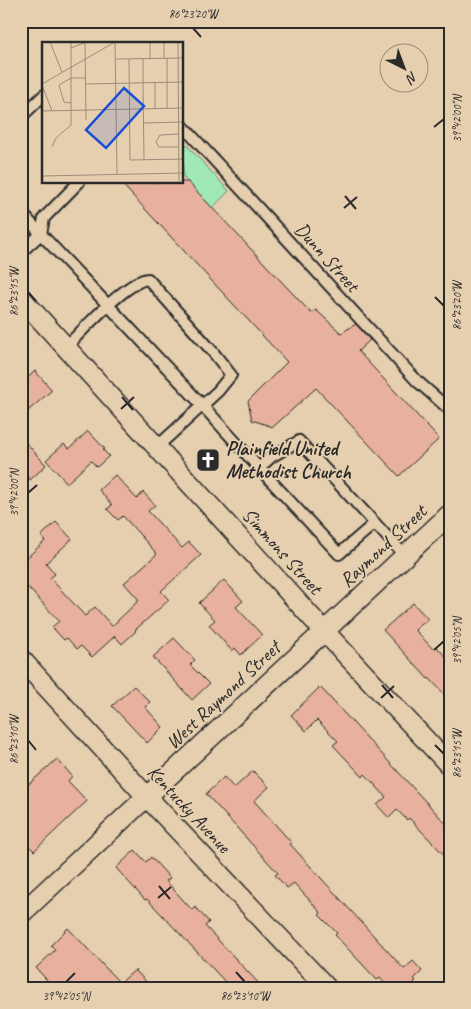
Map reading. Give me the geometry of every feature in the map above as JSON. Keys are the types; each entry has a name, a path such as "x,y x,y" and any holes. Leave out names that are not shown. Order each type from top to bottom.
{"street":[{"name":"Simmons Street","path":"21,298 158,446 324,631 450,766"},
{"name":"Raymond Street","path":"324,631 450,514"},
{"name":"West Raymond Street","path":"21,914 324,631"},
{"name":"Kentucky Avenue","path":"21,659 147,797 327,988"}],"lane":[{"path":"21,117 42,98"},
{"name":"Dunn Street","path":"184,127 417,381 450,410"},
{"path":"21,252 41,234 44,218 77,184"},
{"path":"21,212 108,307 203,406 338,554 375,523"},
{"path":"66,347 128,288 148,279 231,375 218,392 158,446"},
{"path":"258,468 271,457 299,441 405,556"}],"green space":[{"path":"184,142 229,191 212,208 184,178"}],"building":[{"path":"184,182 188,182 311,313 316,310 341,333 356,324 370,340 358,351 439,439 399,476 316,388 273,427 252,420 248,401 287,362 122,184 184,184"},
{"path":"35,371 52,390 21,417 21,384"},
{"path":"88,431 109,456 97,467 91,461 67,483 46,460 64,444 69,449"},
{"path":"21,437 46,465 30,480 21,470"},
{"path":"115,475 137,499 143,492 155,505 148,511 182,548 189,542 201,555 161,591 169,600 136,631 122,644 115,636 92,657 81,646 77,649 67,638 64,640 52,627 59,621 21,580 21,563 45,541 41,536 56,522 72,539 46,563 55,574 50,578 85,616 95,607 112,626 139,600 124,583 157,554 123,516 118,520 107,509 112,505 99,490"},
{"path":"224,580 243,601 236,607 262,635 241,655 235,648 232,651 209,625 215,620 199,603"},
{"path":"413,603 428,619 415,630 433,649 436,646 450,661 450,700 383,630"},
{"path":"174,638 195,660 190,665 209,684 192,700 153,657"},
{"path":"134,686 150,702 145,707 163,727 147,743 112,706"},
{"path":"320,687 450,828 450,861 409,818 407,820 397,810 389,818 377,805 386,797 365,774 363,777 333,745 338,741 317,720 306,731 291,715"},
{"path":"57,759 72,776 68,781 87,801 34,851 21,838 21,791"},
{"path":"253,771 269,787 254,801 292,843 290,844 404,969 413,961 422,971 414,979 416,981 408,988 389,988 380,978 377,980 335,935 337,933 319,915 321,913 294,883 287,888 275,875 278,873 206,794 224,777 234,788"},
{"path":"135,850 146,862 151,857 170,878 166,881 192,910 195,907 209,922 205,926 263,988 231,988 147,899 145,900 116,868"},
{"path":"68,928 120,983 135,970 152,988 54,988 36,968 55,950 51,945"}],"place":[{"name":"Plainfield United Methodist Church","path":"208,460"}]}
